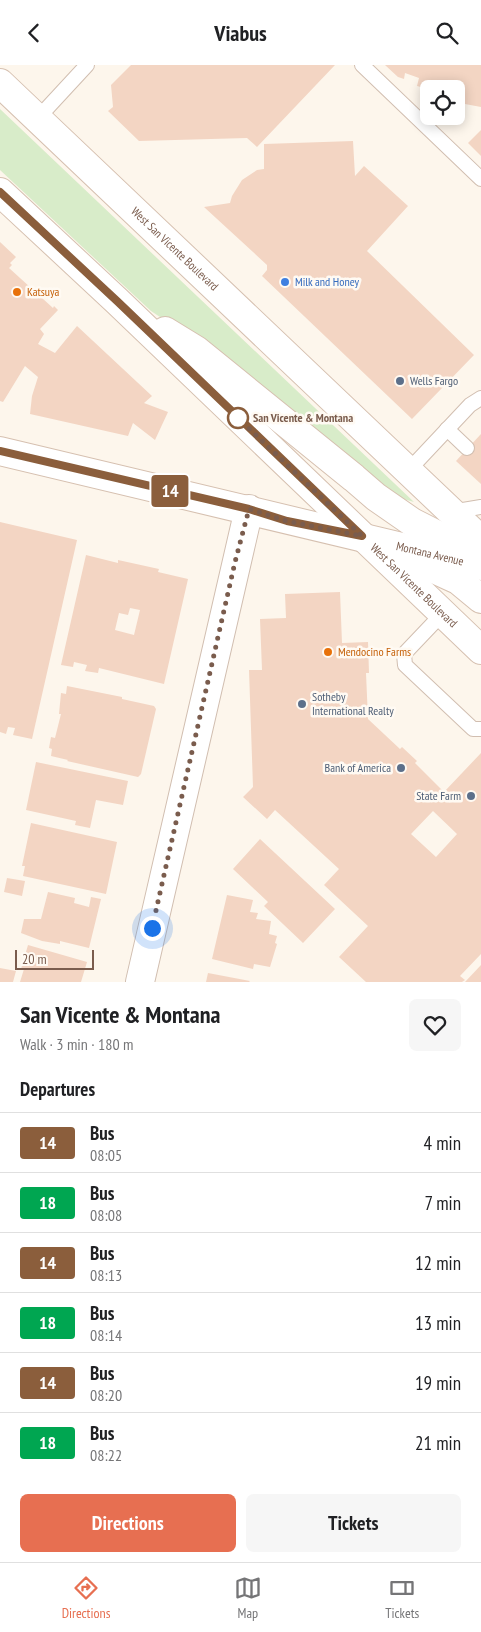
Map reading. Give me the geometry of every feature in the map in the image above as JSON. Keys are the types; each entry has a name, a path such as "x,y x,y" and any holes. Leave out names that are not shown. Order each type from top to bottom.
{"main road":[{"name":"West San Vicente Boulevard","path":"0,83 481,540"},
{"name":"West San Vicente Boulevard","path":"0,192 117,301 481,650"},
{"path":"117,301 196,351 376,497 412,522 481,557"},
{"name":"Montana Avenue","path":"0,451 249,509 287,521 362,536 481,566"},
{"path":"140,982 233,571 249,509"},
{"path":"362,536 458,580 481,599"}],"lane":[{"path":"38,118 87,65"},
{"path":"362,65 481,179"},
{"path":"408,471 470,405 481,398"},
{"path":"447,429 467,449"},
{"path":"451,512 481,507"},
{"path":"443,613 404,654 405,665 473,729 481,729"}],"green space":[{"path":"0,109 414,502 389,495 169,323 151,311 0,170"}],"building":[{"path":"131,65 335,65 257,147 247,138 139,141 108,111 113,107 111,85"},
{"path":"385,65 481,65 481,107 465,104 465,80 420,80 420,87 417,86 419,78 405,73 404,79 398,77"},
{"path":"481,130 481,156 468,143"},
{"path":"353,141 355,176 364,166 408,206 367,251 474,355 412,419 262,276 267,270 267,265 204,207 230,203 242,180 257,170 264,169 264,144"},
{"path":"0,242 16,257 10,263 12,265 9,268 53,308 54,306 58,310 40,329 44,334 38,344 55,353 77,326 152,396 144,403 168,412 155,440 133,423 128,436 30,414 32,396 38,377 25,366 3,402 0,401"},
{"path":"481,434 481,484 456,461"},
{"path":"0,522 77,540 32,739 13,735 15,728 8,727 6,734 0,732"},
{"path":"86,555 118,563 118,560 159,569 158,572 188,579 164,684 99,668 98,673 85,671 87,665 74,662 73,667 61,665","holes":["130,608 140,610 134,635 115,630 119,613 128,615"]},
{"path":"340,592 342,643 368,642 369,673 366,673 368,719 400,749 402,747 417,761 415,763 444,792 481,753 481,954 460,976 465,980 462,982 366,982 339,957 368,926 324,885 339,869 275,810 267,819 243,797 253,787 249,670 262,670 260,619 286,618 285,594","holes":["433,811 457,834 436,857 411,834"]},
{"path":"67,686 122,697 122,699 154,706 156,709 141,774 138,777 51,756 52,749 49,748 51,737 55,738 61,714 59,714 61,693 66,694"},
{"path":"36,762 128,781 123,805 96,800 90,828 75,825 76,821 26,810"},
{"path":"31,823 117,842 106,894 23,876 25,866 22,866"},
{"path":"260,839 335,909 303,943 264,906 268,902 233,869"},
{"path":"7,878 25,881 22,896 4,892"},
{"path":"48,892 75,898 74,903 89,907 91,897 101,899 89,948 60,941 60,944 42,941 21,933 24,919 41,919"},
{"path":"227,895 253,900 250,912 258,913 256,919 271,921 269,934 277,936 275,943 277,944 270,967 254,964 253,969 212,959"},
{"path":"28,945 87,962 81,982 20,982 24,969 21,969"},
{"path":"481,965 481,982 465,982"},
{"path":"0,968 16,971 13,982 0,982"},
{"path":"208,973 250,981 206,982"}],"bus line":[{"name":"14","path":"0,192 117,301 362,536 287,521 249,509 0,451"}],"place":[{"name":"Milk and Honey","path":"285,282"},
{"name":"Katsuya","path":"17,292"},
{"name":"Wells Fargo","path":"400,381"},
{"name":"San Vicente & Montana","path":"238,418"},
{"name":"Mendocino Farms","path":"328,652"},
{"name":"Sotheby International Realty","path":"302,704"},
{"name":"Bank of America","path":"401,768"},
{"name":"State Farm","path":"471,796"}],"route":[{"path":"152,928 235,562 249,509 287,521 362,536 238,418"}]}
